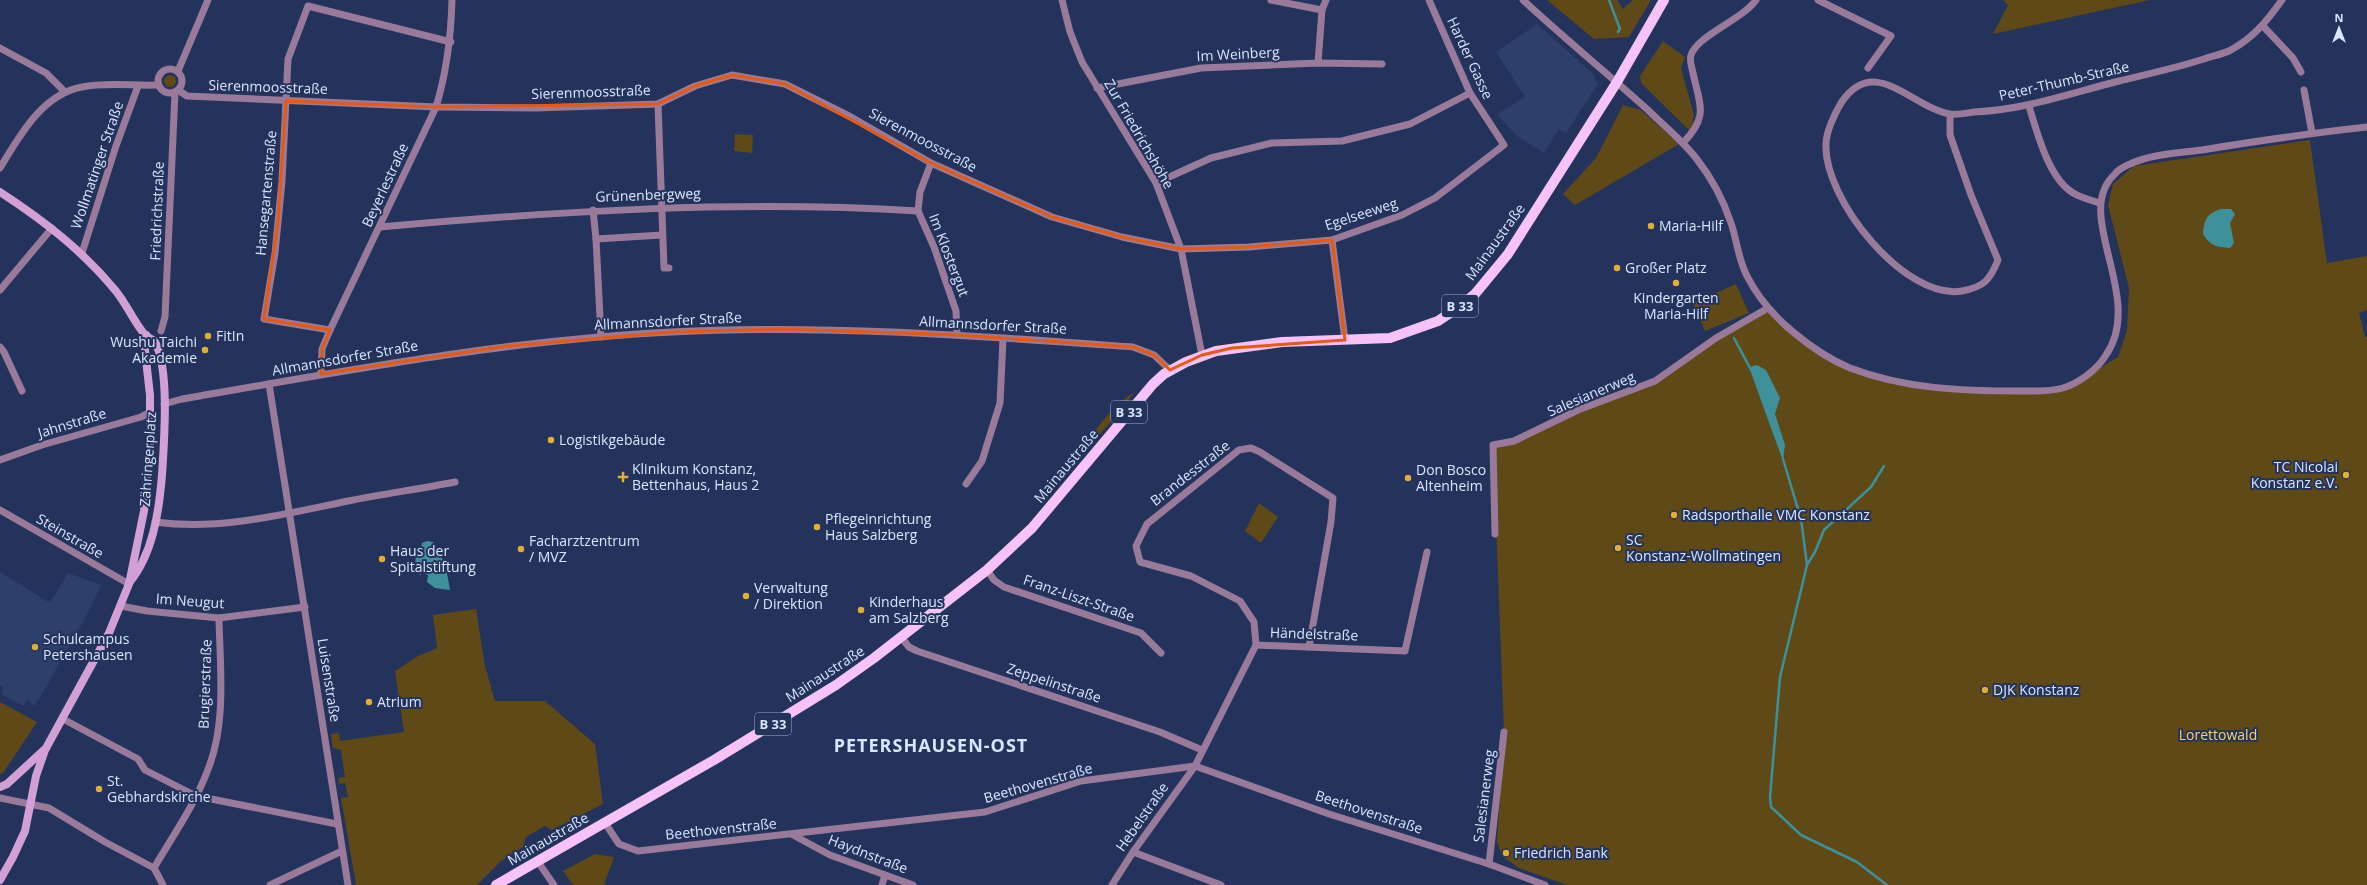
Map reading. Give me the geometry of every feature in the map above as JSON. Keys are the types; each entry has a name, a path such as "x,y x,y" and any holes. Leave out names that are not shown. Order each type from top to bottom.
{"main road":[{"name":"Mainaustraße","path":"496,885 766,729 836,685 901,637 987,570 1032,528 1153,384 1170,370 1202,355 1232,348 1275,343 1390,338 1416,330 1438,320 1476,294 1508,254 1617,82 1664,0"},
{"name":"Wollmatinger Straße","path":"0,192 52,228"},
{"name":"Zähringerplatz","path":"52,228 82,253 115,290 146,335 154,341 160,358 164,404 161,479 155,522 144,562 129,584"},
{"name":"Zähringerplatz","path":"0,880 25,831 36,776 45,750 88,675 122,606 129,584 146,495 151,412 145,351 146,335"},
{"path":"151,412 164,404"},
{"path":"0,787 7,784 45,750"}],"street":[{"name":"Friedrichstraße","path":"161,331 165,317 176,91 182,79 178,71 208,0"},
{"name":"Beyerlestraße","path":"321,374 322,350 330,330 436,107 443,84 451,42 452,0"},
{"name":"Zur Friedrichshöhe","path":"1062,0 1070,32 1082,62 1156,183 1181,249 1202,355"},
{"path":"1271,0 1322,10"},
{"path":"1318,63 1322,10 1326,0"},
{"name":"Harder Gasse","path":"1429,0 1470,93 1504,145"},
{"path":"1523,0 1617,82 1683,143 1713,182 1731,223 1739,257 1747,276 1768,308 1819,353 1850,367 1884,379 1954,390 2040,392 2063,388 2080,380 2094,369 2106,355 2116,337 2119,313 2118,291 2099,203 2106,184 2115,173 2131,163 2164,156 2312,133 2367,127"},
{"path":"1683,143 1700,121 1701,108 1690,56 1695,46 1733,20 1756,0"},
{"path":"1818,0 1891,36 1868,68"},
{"name":"Peter-Thumb-Straße","path":"1950,114 1950,135 1971,195 1998,260 1992,276 1977,288 1955,292 1932,288 1904,272 1867,235 1840,196 1828,165 1826,144 1841,103 1857,87 1867,81 1888,84 1918,101 1950,114 1989,112 2029,106 2179,67 2230,50 2263,26 2282,0"},
{"name":"Hansegartenstraße","path":"330,330 264,319 276,245 282,181 288,59 308,6 451,42"},
{"path":"2263,26 2293,58 2301,72"},
{"path":"0,48 46,73 64,91"},
{"name":"Im Weinberg","path":"1097,88 1201,68 1318,63 1382,64"},
{"path":"158,85 159,75 164,70 170,69 178,71"},
{"name":"Sierenmoosstraße","path":"176,91 187,96 286,101 436,107 535,108 658,104 695,86 732,75 785,84 850,117 931,163 1052,217 1122,237 1181,249"},
{"path":"0,168 36,116 64,91 97,85 158,85 166,93 176,91"},
{"name":"Wollmatinger Straße","path":"82,253 113,153 138,86"},
{"path":"2304,90 2312,133"},
{"path":"1156,183 1211,158 1272,143 1342,141 1410,124 1470,93"},
{"path":"658,104 664,268 669,268"},
{"path":"2029,106 2044,154 2060,180 2074,194 2099,203"},
{"name":"Egelseeweg","path":"1181,249 1249,247 1332,240 1402,215 1435,198 1504,145"},
{"name":"Im Klostergut","path":"931,163 920,192 918,211 934,247 956,311 957,335"},
{"name":"Grünenbergweg","path":"380,227 593,210 662,207 760,206 918,211"},
{"path":"593,210 601,337"},
{"path":"0,290 52,228"},
{"path":"596,239 662,235"},
{"path":"1332,240 1345,340"},
{"name":"Salesianerweg","path":"1495,534 1493,446 1514,441 1578,410 1655,381 1716,338 1768,308"},
{"name":"Allmannsdorfer Straße","path":"164,404 182,399 321,374 507,346 673,332 785,329 957,335 1133,347 1154,355 1170,370"},
{"path":"966,484 982,461 1000,402 1003,339"},
{"path":"0,347 4,352 22,391"},
{"name":"Luisenstraße","path":"269,384 305,607 337,824 348,885"},
{"name":"Jahnstraße","path":"0,460 42,445 141,417 151,412"},
{"name":"Brandesstraße","path":"1256,646 1254,622 1240,601 1191,576 1140,562 1136,546 1147,524 1239,450 1251,448 1279,463 1333,498 1331,522 1309,647"},
{"path":"155,522 208,525 290,513 455,482"},
{"name":"Steinstraße","path":"0,510 129,584"},
{"name":"Händelstraße","path":"1195,766 1256,646 1405,651 1427,552"},
{"name":"Franz-Liszt-Straße","path":"987,570 994,580 1004,587 1142,633 1152,641 1161,653"},
{"name":"Im Neugut","path":"122,606 147,611 219,618 305,607"},
{"name":"Brugierstraße","path":"154,868 196,796 208,772 219,723 219,618"},
{"name":"Zeppelinstraße","path":"901,637 909,647 917,651 1160,732 1202,750"},
{"path":"62,719 138,759 145,770 196,796 337,824"},
{"name":"Salesianerweg","path":"1489,864 1504,732"},
{"name":"Beethovenstraße","path":"605,823 619,844 638,851 985,812 1081,781 1195,766 1329,814 1489,864 1545,885"},
{"name":"Hebelstraße","path":"1112,885 1133,852 1195,766"},
{"path":"0,798 50,808 154,868 162,885"},
{"name":"Haydnstraße","path":"793,834 830,855 913,885"},
{"path":"270,885 342,851"},
{"path":"1133,852 1221,885"},
{"path":"538,862 554,885"},
{"path":"882,885 885,875"}],"highlighted area":[{"path":"732,75 785,84 931,163 1052,217 1122,237 1181,249 1249,247 1332,240 1345,340 1232,348 1202,355 1170,370 1154,355 1133,347 957,335 785,329 673,332 507,346 321,374 322,349 330,330 264,319 278,222 286,101 436,107 658,104 695,86"}],"shaded area":[{"path":"1537,24 1593,74 1598,84 1566,133 1559,129 1544,153 1517,136 1497,114 1525,97 1496,52"},
{"path":"2221,209 2231,209 2235,214 2230,223 2234,243 2230,248 2214,245 2208,241 2203,234 2205,221 2209,215"},
{"path":"1757,365 1766,370 1780,398 1775,414 1785,445 1783,461 1749,367"},
{"path":"427,541 433,542 440,554 446,571 450,590 435,588 427,582 428,575 423,573 420,575 415,567 416,555 420,553 422,543"},
{"name":"Schulcampus Petershausen","path":"0,572 50,603 68,573 101,585 84,620 35,706 27,700 23,706 1,694 4,688 0,685"}],"green space":[{"path":"1547,0 1617,0 1623,9 1633,0 1651,0 1629,37 1594,39"},
{"path":"2003,0 2150,0 1993,34 2008,5"},
{"path":"1663,41 1685,57 1681,68 1694,115 1691,132 1641,83 1640,76"},
{"path":"168,75 172,75 176,81 172,87 168,87 164,83 164,79"},
{"path":"1623,105 1641,110 1679,144 1575,205 1563,194 1596,158"},
{"path":"735,134 753,135 752,153 734,151"},
{"name":"Lorettowald","path":"2310,140 2327,263 2367,256 2367,310 2359,313 2365,337 2367,337 2367,885 1567,885 1519,868 1502,856 1497,842 1504,732 1493,445 1529,434 1655,381 1768,308 1790,329 1850,367 1909,385 2040,392 2080,380 2118,357 2127,330 2129,288 2108,205 2113,184 2134,166"},
{"path":"1736,284 1749,313 1705,331 1693,303"},
{"path":"1135,392 1088,449 1089,442 1106,417 1122,401"},
{"path":"1259,503 1278,517 1261,543 1245,531"},
{"path":"476,609 485,666 495,701 545,701 595,744 603,804 552,830 545,826 526,837 523,847 501,861 477,885 356,885 341,798 348,797 345,783 339,784 338,778 345,777 341,750 333,748 331,734 339,733 340,741 404,732 395,671 418,656 437,648 433,615"},
{"path":"0,702 37,722 3,773 0,774"},
{"path":"595,854 614,857 604,885 573,885 563,871"}],"waterway":[{"path":"1609,0 1620,29 1618,32"},
{"path":"1734,338 1751,370"},
{"path":"1783,459 1801,519 1807,565"},
{"path":"1884,466 1871,487 1824,530 1815,552 1807,565 1780,677 1770,797 1771,807 1801,835 1857,862 1887,885"}],"place":[{"name":"Maria-Hilf","path":"1651,226"},
{"name":"Großer Platz","path":"1617,268"},
{"name":"Kindergarten Maria-Hilf","path":"1676,283"},
{"name":"FitIn","path":"208,336"},
{"name":"Wushu Taichi Akademie","path":"205,350"},
{"name":"Logistikgebäude","path":"551,440"},
{"name":"TC Nicolai Konstanz e.V.","path":"2346,475"},
{"name":"Klinikum Konstanz, Bettenhaus, Haus 2","path":"623,477"},
{"name":"Don Bosco Altenheim","path":"1408,478"},
{"name":"Radsporthalle VMC Konstanz","path":"1674,515"},
{"name":"Pflegeinrichtung Haus Salzberg","path":"817,527"},
{"name":"SC Konstanz-Wollmatingen","path":"1618,548"},
{"name":"Facharztzentrum / MVZ","path":"521,549"},
{"name":"Haus der Spitalstiftung","path":"382,559"},
{"name":"Verwaltung / Direktion","path":"746,596"},
{"name":"Kinderhaus am Salzberg","path":"861,610"},
{"name":"Schulcampus Petershausen","path":"35,647"},
{"name":"DJK Konstanz","path":"1985,690"},
{"name":"Atrium","path":"369,702"},
{"name":"St. Gebhardskirche","path":"99,789"},
{"name":"Friedrich Bank","path":"1506,853"}],"district":[{"name":"PETERSHAUSEN-OST","path":"931,746"}]}
